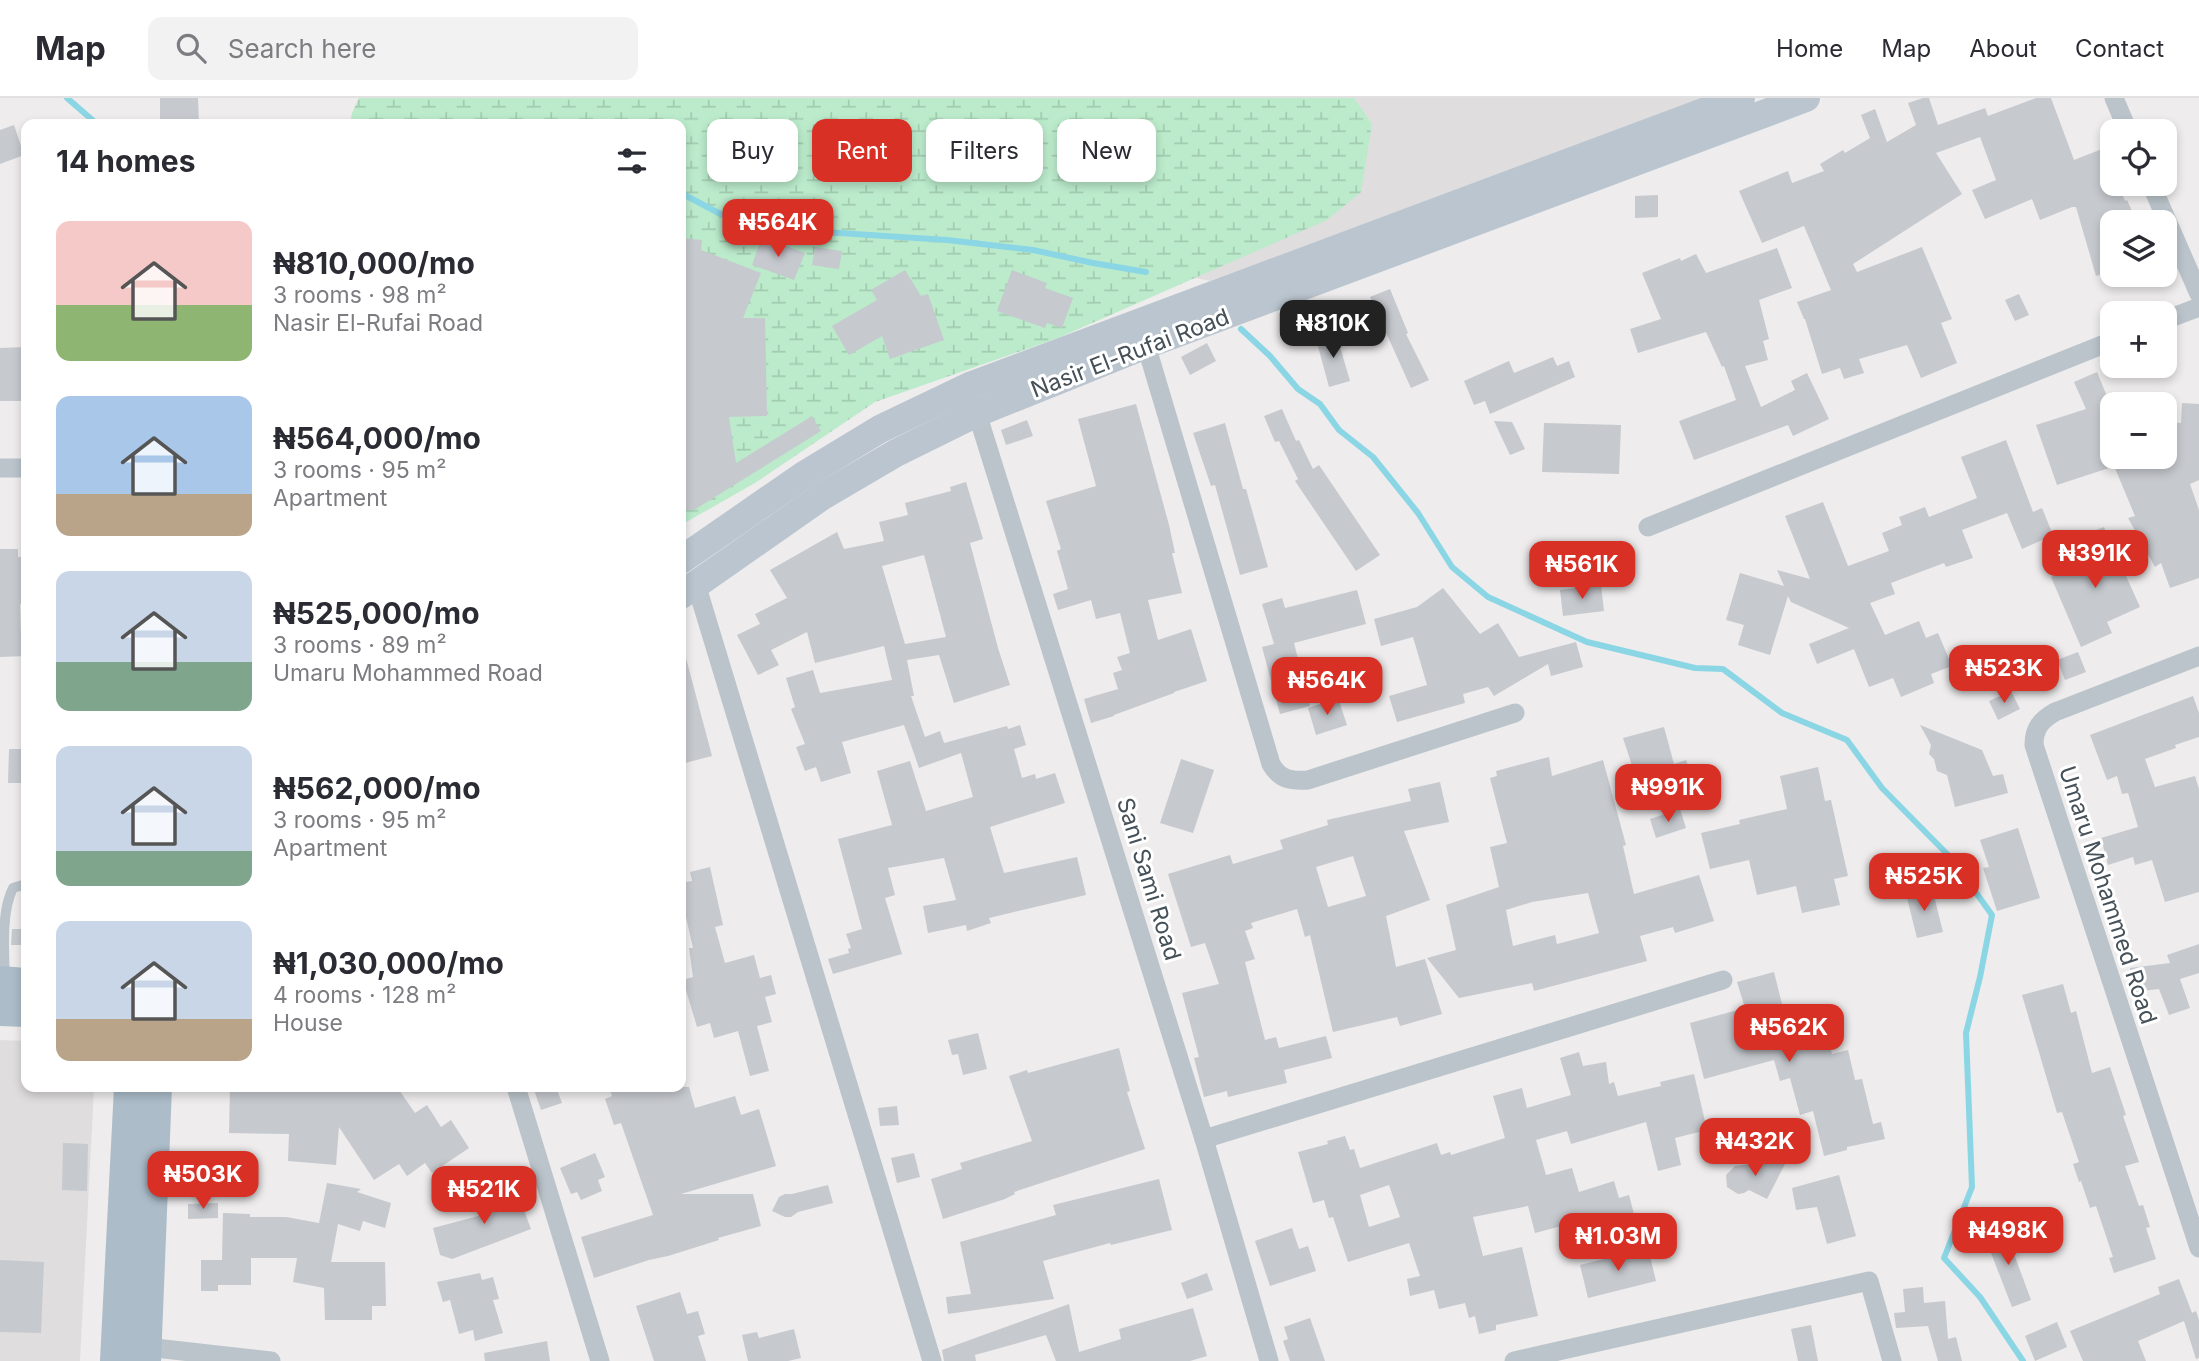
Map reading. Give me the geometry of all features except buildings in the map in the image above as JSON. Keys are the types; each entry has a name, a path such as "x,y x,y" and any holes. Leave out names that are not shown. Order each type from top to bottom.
{"main road":[{"name":"Nasir El-Rufai Road","path":"688,589 821,497 895,453 977,413 1146,345 1361,252 1741,98"},
{"name":"Nasir El-Rufai Road","path":"686,557 804,475 880,429 972,385 1807,98"},
{"path":"8,990 21,1005"},
{"path":"130,1092 131,1353"},
{"path":"131,1353 156,1092"}],"street":[{"path":"2114,98 2123,119"},
{"path":"2156,196 2199,294"},
{"path":"2177,315 2199,307"},
{"path":"1146,345 1271,764 1279,776 1291,781 1308,780 1515,713"},
{"path":"1648,527 2100,346"},
{"name":"Sani Sami Road","path":"977,413 1204,1139 1269,1361"},
{"path":"0,468 21,468"},
{"path":"688,589 932,1361"},
{"name":"Umaru Mohammed Road","path":"2199,656 2055,712 2042,720 2034,733 2034,745 2199,1248"},
{"path":"1204,1139 1723,980"},
{"path":"518,1092 600,1361"},
{"path":"1514,1361 1869,1281 1892,1361"},
{"path":"131,1353 271,1361"}],"lane":[{"path":"8,990 4,942 8,897 13,887 21,885"}],"shaded area":[{"path":"472,98 1706,98 1210,281 1098,256 864,182 912,182 912,119 812,119 812,165 798,161 798,119 707,119 707,132 686,126 686,119 641,119"},
{"path":"0,1040 21,1041 21,1092 94,1092 80,1361 0,1361"}],"green space":[{"path":"359,98 1354,98 1372,124 1361,192 1327,220 1058,338 875,402 755,483 686,522 686,119 351,119"}],"waterway":[{"path":"67,98 91,119"},
{"path":"686,196 745,227 947,240 1033,250 1146,272"},
{"path":"1241,329 1270,356 1298,389 1320,404 1339,430 1373,457 1418,513 1452,567 1488,597 1587,642 1695,668 1723,669 1782,713 1847,740 1882,788 1952,859 1992,915 1966,1033 1972,1187 1944,1258 1980,1297 2023,1361"}]}
